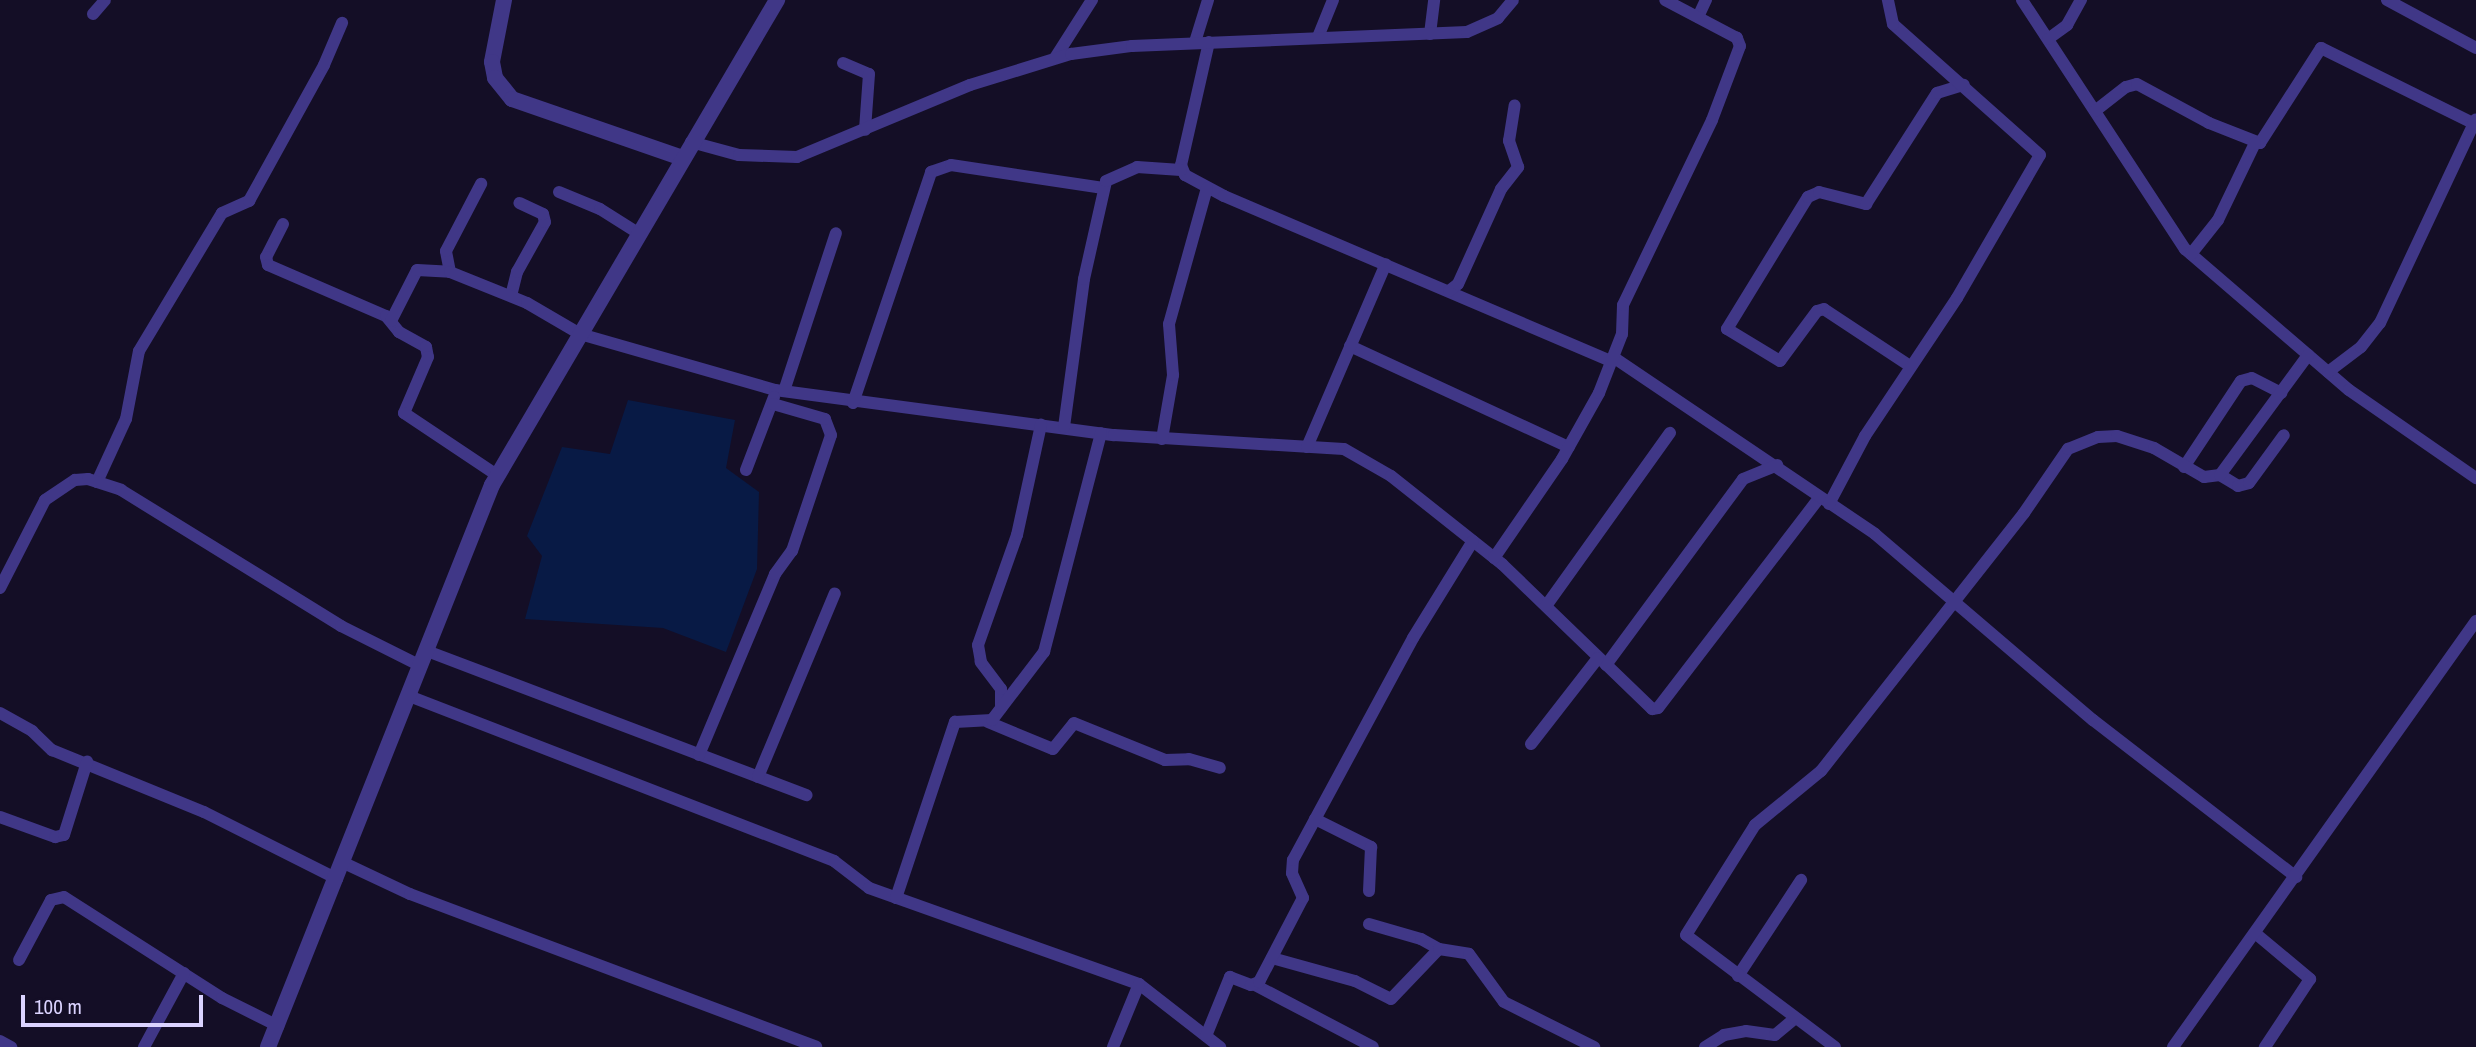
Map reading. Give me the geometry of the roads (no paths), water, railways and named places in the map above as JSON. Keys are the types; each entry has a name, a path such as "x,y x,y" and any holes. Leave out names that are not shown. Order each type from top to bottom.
{"street":[{"path":"93,14 105,0"},
{"path":"504,0 492,62 495,78 512,99 682,158"},
{"path":"268,1047 344,863 497,475 691,142 778,0"},
{"path":"1055,58 1092,0"},
{"path":"1195,43 1208,0"},
{"path":"1318,37 1333,0"},
{"path":"1430,34 1434,0"},
{"path":"691,142 739,155 786,158 810,154 970,85 1055,58 1209,42 1430,34 1483,28 1513,0"},
{"path":"1494,558 1569,447 1612,359 1622,334 1623,305 1712,120 1740,46 1737,38 1665,0"},
{"path":"1698,17 1706,0"},
{"path":"391,321 417,270 450,272 511,296 580,334 780,391 853,403 1101,433 1307,447 1355,453 1494,558 1646,706 1658,708 1824,501 1957,298 2040,155 1893,24 1888,0"},
{"path":"2022,0 2191,254 2328,372 2476,478"},
{"path":"2048,39 2067,25 2081,0"},
{"path":"2387,0 2406,5 2476,48"},
{"path":"97,482 126,419 139,351 222,213 249,201 324,65 342,23"},
{"path":"1181,170 1209,42"},
{"path":"2095,111 2126,87 2137,85 2255,142 2264,141 2315,52 2321,48 2475,121 2380,323 2361,347 2328,372"},
{"path":"843,63 869,74 864,130"},
{"path":"1910,366 1824,309 1817,311 1780,361 1727,329 1808,197 1819,192 1866,204 1937,93 1964,85"},
{"path":"1449,291 1458,284 1501,189 1518,167 1509,141 1516,105"},
{"path":"2191,254 2218,220 2255,142"},
{"path":"853,403 931,172 951,164 1103,188"},
{"path":"1063,427 1084,279 1103,188 1112,175 1133,168 1181,170 1207,188 1612,359 1776,465 1886,543 2093,720 2295,877"},
{"path":"450,272 446,251 481,184"},
{"path":"1162,439 1173,375 1169,324 1207,188"},
{"path":"559,192 600,209 638,233"},
{"path":"511,296 517,272 545,222 542,214 519,203"},
{"path":"283,224 266,257 268,265 391,321 396,330 428,352 404,406 407,418 497,475"},
{"path":"746,470 780,391 836,233"},
{"path":"1307,447 1386,264"},
{"path":"1350,346 1569,447"},
{"path":"2220,475 2308,355"},
{"path":"2184,467 2241,382 2252,378 2281,393"},
{"path":"699,755 775,574 792,551 831,435 825,419 773,404"},
{"path":"1001,709 1001,689 981,662 978,645 1017,536 1041,425"},
{"path":"988,722 1044,652 1101,433"},
{"path":"1546,606 1670,433"},
{"path":"1835,1047 1688,939 1687,928 1760,817 1821,771 1954,603 2068,449 2098,437 2118,436 2154,448 2204,477 2220,475 2238,486 2249,483 2284,435"},
{"path":"1531,744 1602,662 1743,480 1776,465"},
{"path":"0,588 6,564 50,495 81,478 97,482 121,490 341,626 807,795"},
{"path":"1255,985 1303,898 1292,867 1315,819 1413,638 1473,541"},
{"path":"758,777 835,593"},
{"path":"2173,1047 2476,621"},
{"path":"409,696 834,861 869,888 1139,984 1220,1047"},
{"path":"0,713 32,731 52,750 87,762 204,812 337,879"},
{"path":"896,898 950,730 961,719 988,722 1053,749 1074,723 1165,760 1189,759 1220,768"},
{"path":"0,817 55,837 64,835 87,762"},
{"path":"1315,819 1371,847 1369,891"},
{"path":"344,863 410,894 810,1046"},
{"path":"1738,975 1801,880"},
{"path":"19,960 51,900 65,897 184,973 278,1026"},
{"path":"1368,924 1421,939 1439,949 1475,957 1504,1002 1594,1047"},
{"path":"2255,933 2310,979 2265,1047"},
{"path":"1272,958 1355,981 1391,999 1439,949"},
{"path":"144,1047 184,973"},
{"path":"1206,1036 1230,977 1255,985 1373,1047"},
{"path":"1114,1047 1139,984"},
{"path":"1705,1047 1724,1035 1746,1031 1775,1035 1795,1018"},
{"path":"0,1041 11,1047"}],"water":[{"path":"628,400 735,420 726,468 759,492 757,569 726,652 663,628 525,619 542,556 527,536 562,447 610,454"}]}
